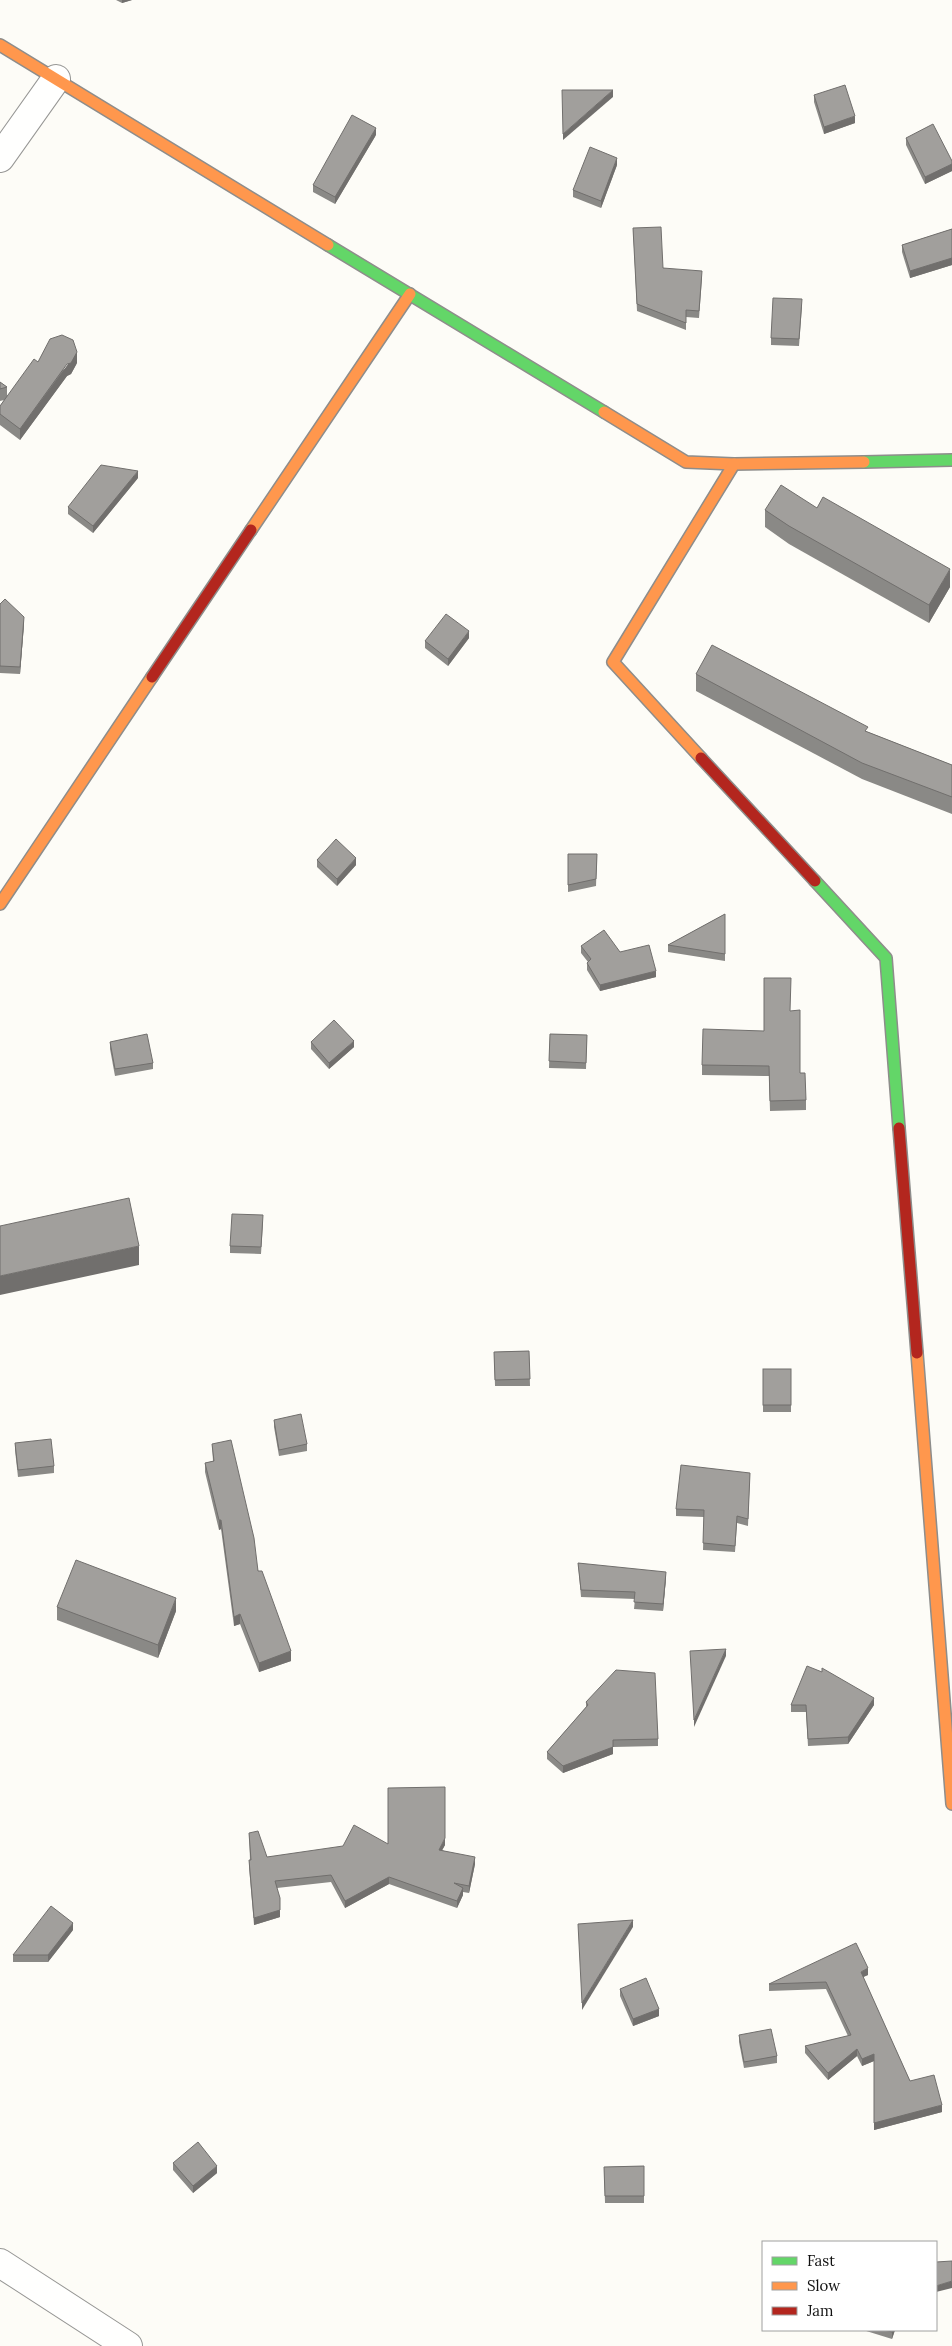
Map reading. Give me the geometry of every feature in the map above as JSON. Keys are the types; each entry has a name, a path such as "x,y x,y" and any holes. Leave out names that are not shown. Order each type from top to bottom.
{"street":[{"path":"0,45 686,462 734,464 952,460"},
{"path":"0,158 56,79"},
{"path":"0,904 410,294"},
{"path":"734,464 613,662 886,958 952,1804"},
{"path":"0,2263 128,2346"}],"building":[{"path":"845,85 855,116 824,127 814,95"},
{"path":"562,90 613,90 563,134"},
{"path":"352,115 376,128 335,197 313,185"},
{"path":"933,124 952,164 925,177 906,138"},
{"path":"590,147 617,158 601,201 573,190"},
{"path":"661,227 663,268 702,271 699,311 686,310 686,323 637,304 633,228"},
{"path":"952,229 952,258 910,271 902,245"},
{"path":"773,298 802,299 799,339 771,338"},
{"path":"62,335 73,340 77,352 71,363 67,364 20,429 0,414 0,406 34,359 38,362 50,339"},
{"path":"0,382 7,387 0,389"},
{"path":"101,465 138,471 93,526 68,507"},
{"path":"781,485 817,508 823,497 950,569 929,605 789,526 765,510"},
{"path":"5,599 24,617 20,667 0,666 0,604"},
{"path":"446,614 469,631 448,659 425,641"},
{"path":"712,645 868,727 865,731 952,765 952,797 862,763 696,674"},
{"path":"336,839 356,858 337,879 317,860"},
{"path":"568,854 597,854 596,879 568,885"},
{"path":"725,914 725,954 668,945"},
{"path":"604,930 620,952 649,945 656,971 600,985 587,963 591,959 581,946"},
{"path":"764,978 791,978 790,1011 800,1010 800,1073 805,1073 806,1100 770,1101 769,1066 702,1065 703,1029 764,1031"},
{"path":"334,1020 354,1041 329,1063 311,1042"},
{"path":"147,1034 153,1063 115,1069 110,1042"},
{"path":"550,1034 587,1035 586,1063 549,1061"},
{"path":"129,1198 139,1246 0,1276 0,1226"},
{"path":"232,1214 263,1215 261,1247 230,1246"},
{"path":"529,1351 530,1379 495,1380 494,1352"},
{"path":"763,1369 791,1369 791,1405 763,1405"},
{"path":"301,1414 307,1444 279,1450 274,1420"},
{"path":"51,1439 54,1466 18,1470 15,1443"},
{"path":"231,1440 254,1538 258,1571 262,1571 291,1651 259,1663 240,1614 234,1617 221,1520 219,1520 205,1463 214,1461 212,1444"},
{"path":"681,1465 750,1473 748,1519 737,1516 735,1546 703,1543 704,1510 676,1509"},
{"path":"76,1560 176,1598 158,1645 57,1607"},
{"path":"578,1563 666,1572 663,1604 634,1602 635,1592 581,1590"},
{"path":"726,1649 694,1720 690,1651"},
{"path":"807,1666 822,1672 822,1668 874,1698 848,1737 808,1739 806,1705 791,1705"},
{"path":"616,1670 655,1673 658,1739 613,1740 613,1747 563,1766 547,1752 588,1705 586,1702"},
{"path":"445,1787 445,1838 439,1850 475,1857 469,1886 454,1883 463,1888 457,1901 389,1877 345,1901 331,1875 275,1881 280,1898 280,1910 254,1918 249,1860 251,1860 249,1833 258,1831 267,1857 343,1846 354,1825 388,1844 388,1788"},
{"path":"51,1906 73,1923 48,1955 13,1955"},
{"path":"633,1920 582,2003 578,1924"},
{"path":"856,1943 868,1968 861,1972 910,2081 934,2075 942,2105 874,2123 874,2054 862,2059 857,2049 828,2073 805,2046 851,2035 826,1982 769,1984"},
{"path":"646,1978 659,2009 633,2019 620,1989"},
{"path":"771,2029 777,2056 744,2062 739,2035"},
{"path":"198,2142 217,2166 193,2186 173,2163"},
{"path":"644,2166 644,2196 605,2196 604,2167"},
{"path":"952,2261 952,2281 937,2286 937,2262"}],"traffic: fast":[{"path":"328,245 604,412"},
{"path":"864,462 952,460"},
{"path":"815,881 886,958 899,1128"}],"traffic: slow":[{"path":"0,45 328,245"},
{"path":"251,530 410,294"},
{"path":"604,412 686,462 734,464 864,462"},
{"path":"701,758 613,662 734,464"},
{"path":"0,904 152,677"},
{"path":"917,1353 952,1804"}],"traffic: jam":[{"path":"152,677 251,530"},
{"path":"701,758 815,881"},
{"path":"899,1128 917,1353"}]}
